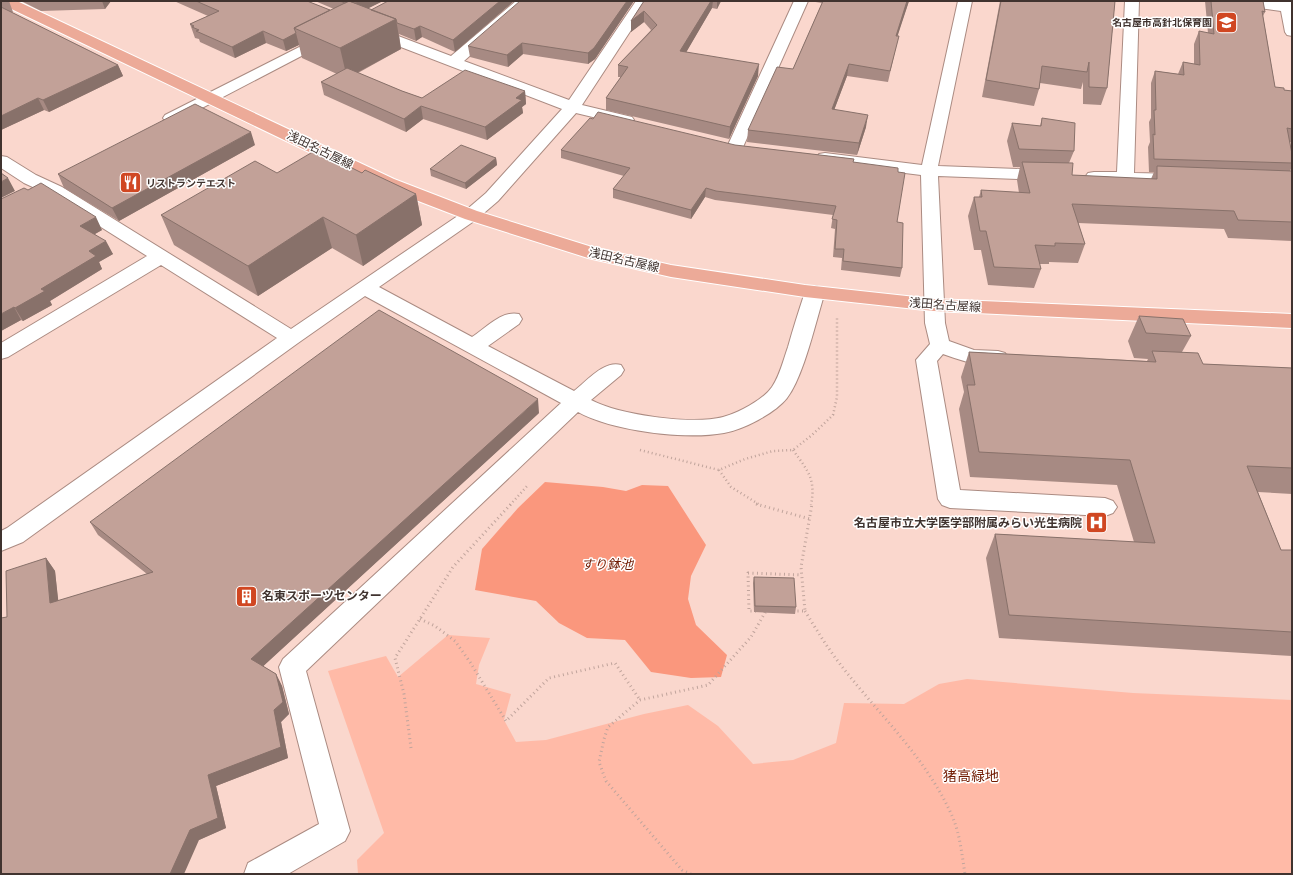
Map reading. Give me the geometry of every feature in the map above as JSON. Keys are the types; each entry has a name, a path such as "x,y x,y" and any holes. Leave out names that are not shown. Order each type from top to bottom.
{"main road":[{"name":"浅田名古屋線","path":"6,1 388,183 471,215 588,252 663,269 815,292 934,306 1292,320"}],"street":[{"path":"454,62 524,1"},
{"path":"1,541 21,530 291,338 471,215 492,197 572,107 643,1"},
{"path":"735,146 801,1"},
{"path":"940,345 935,323 929,171 966,1"},
{"path":"1125,178 1132,1"},
{"path":"1237,1 1288,5 1292,32"},
{"path":"360,26 572,107 642,124"},
{"path":"155,127 340,30"},
{"path":"812,157 929,171 1197,180"},
{"path":"1,161 30,179 56,191 291,338"},
{"path":"1,352 160,257"},
{"path":"365,288 597,413 626,420 683,428 724,425 755,413 778,393 790,372 815,292"},
{"path":"474,346 512,319"},
{"path":"940,345 972,357 1019,360"},
{"path":"940,345 926,360 950,499 1105,507"},
{"path":"259,874 335,831 292,666 576,401 614,370"}],"path":[{"path":"793,450 808,472 814,490 801,567 805,611 814,630 836,659 904,740 937,786 953,818 962,848 965,874"},
{"path":"719,470 731,487 756,504 810,519"},
{"path":"411,748 404,694 395,658 453,567 528,485"},
{"path":"772,611 750,611 748,573 802,575"},
{"path":"691,874 682,870 606,781 599,762 604,739 608,727 640,700 708,684 751,637 765,611"},
{"path":"792,611 805,611"},
{"path":"420,619 435,626 455,641 470,662 506,721 549,678 615,663 640,700"}],"green space":[{"name":"猪高緑地","path":"448,635 490,638 479,665 476,684 511,694 504,720 516,742 546,740 644,714 688,705 718,726 753,764 793,760 836,743 844,703 904,704 939,684 967,679 1133,693 1292,700 1292,874 358,874 357,860 384,833 328,671 386,656 398,677"}],"water":[{"name":"すり鉢池","path":"545,482 603,487 626,491 642,485 668,486 706,545 691,576 688,599 696,625 727,655 721,677 691,678 651,672 625,640 587,638 559,623 536,601 475,590 482,549 518,508"}],"building":[{"path":"196,1 307,1 330,10 294,28 296,33 283,40 263,31 232,47 196,31 199,30 192,27 194,26 190,24 219,11"},
{"path":"349,1 396,19 340,48 294,28"},
{"path":"388,1 500,1 453,40 420,26 414,29 397,23 396,19 371,10"},
{"path":"520,1 627,1 594,48 588,53 522,43 507,55 468,46"},
{"path":"644,1 711,1 680,51 759,64 730,127 606,98 628,67 618,65 657,25 644,11 631,21"},
{"path":"823,1 907,1 896,36 899,36 890,71 849,64 832,109 868,115 859,143 748,130 777,67 793,69"},
{"path":"1001,1 1115,1 1107,88 1089,87 1089,62 1087,72 1042,66 1039,89 986,80"},
{"path":"1211,1 1263,1 1265,12 1262,11 1275,87 1292,91 1292,129 1287,128 1292,154 1292,163 1154,159 1153,134 1155,135 1154,110 1156,110 1155,71 1184,75 1183,62 1200,65 1199,31 1214,34"},
{"path":"1,7 118,65 43,100 38,98 1,116"},
{"path":"347,68 422,98 465,70 525,91 516,98 522,100 485,127 421,106 404,119 321,82"},
{"path":"195,104 251,132 112,208 58,174"},
{"path":"598,112 735,145 854,159 853,162 898,168 898,172 905,173 897,222 903,223 902,268 843,261 844,249 835,249 837,220 832,219 836,206 716,191 706,188 691,210 613,189 630,168 561,150 590,118 593,119"},
{"path":"1042,118 1075,123 1074,151 1019,149 1012,123 1041,126"},
{"path":"461,145 496,158 465,183 430,169"},
{"path":"316,150 362,173 365,170 416,194 356,235 323,217 248,266 161,215 255,161 277,173"},
{"path":"1022,162 1073,163 1072,175 1157,179 1157,166 1292,171 1292,222 1238,220 1234,211 1072,204 1085,244 1055,243 1055,246 1035,245 1041,269 994,267 986,231 980,231 974,197 982,197 981,190 1030,193"},
{"path":"1,173 8,178 1,182"},
{"path":"41,183 96,217 80,226 106,241 89,251 96,256 41,289 45,291 1,314 1,199 24,188 28,190"},
{"name":"名東スポーツセンター","path":"379,310 538,399 251,659 276,674 283,702 274,710 281,747 208,775 218,818 190,830 170,874 1,874 1,618 7,617 6,571 46,558 50,603 153,572 90,522"},
{"path":"1139,316 1183,319 1191,336 1146,333"},
{"path":"1152,351 1198,353 1203,364 1292,368 1292,468 1247,466 1281,550 1292,550 1292,632 1009,615 995,534 1155,543 1130,460 979,452 967,385 975,385 969,352 1156,362"},
{"path":"754,577 794,578 796,607 755,606"}],"place":[{"name":"名古屋市高針北保育園","path":"1227,22"},
{"name":"リストランテエスト","path":"131,183"},
{"name":"名古屋市立大学医学部附属みらい光生病院","path":"1097,523"},
{"name":"名東スポーツセンター","path":"246,596"}]}
